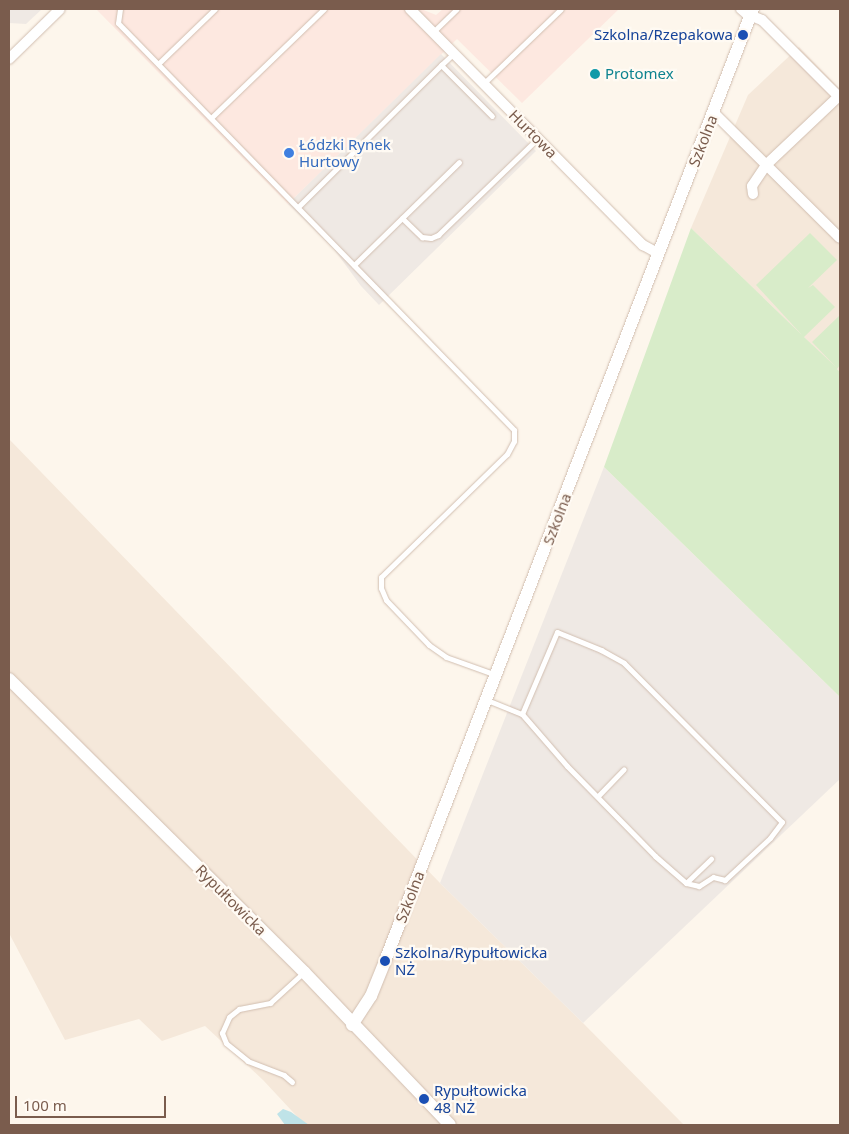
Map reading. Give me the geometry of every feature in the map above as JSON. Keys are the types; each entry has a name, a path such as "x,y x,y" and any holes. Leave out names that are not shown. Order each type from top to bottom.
{"street":[{"path":"10,54 60,9"},
{"name":"Hurtowa","path":"410,9 643,245 659,254"},
{"path":"749,11 762,20 839,97 766,164 752,186 753,194"},
{"name":"Szkolna","path":"352,1025 371,996 714,112 749,11"},
{"path":"714,112 840,238"},
{"name":"Rypułtowicka","path":"9,679 304,972 352,1025 450,1125"}],"lane":[{"path":"120,9 118,23 212,117 514,430 514,441 507,454 381,577 381,588 386,600 429,645 446,657 496,675"},
{"path":"159,63 215,9"},
{"path":"212,117 324,9"},
{"path":"433,32 457,9"},
{"path":"483,84 561,9"},
{"path":"298,207 453,54"},
{"path":"442,65 492,116"},
{"path":"402,218 422,238 431,238 438,235 537,139"},
{"path":"354,265 459,162"},
{"path":"487,699 522,714 567,766 655,856 686,883 699,886 713,877 725,880 770,838 782,822 624,663 601,650 557,632 522,714"},
{"path":"598,796 624,768"},
{"path":"686,883 711,859"},
{"path":"292,1082 284,1075 248,1061 226,1042 222,1033 225,1022 239,1009 270,1003 304,972"}],"shaded area":[{"path":"9,9 42,9 26,24 9,23"},
{"name":"Łódzki Rynek Hurtowy","path":"96,9 421,9 436,15 443,9 619,9 522,103 457,39 288,204"},
{"path":"799,47 840,89 840,372 691,228 748,95"},
{"path":"441,54 536,151 379,305 361,286 333,248 288,204"},
{"path":"9,439 440,883 684,1125 305,1125 263,1080 205,1026 162,1041 139,1019 65,1040 9,933"},
{"path":"604,467 840,697 840,779 583,1023 440,883"}],"green space":[{"path":"691,228 802,335 756,285 810,233 837,260 808,288 813,285 835,307 804,337 836,367 812,342 840,317 840,365 837,369 840,372 840,697 604,467"}],"water":[{"path":"283,1109 291,1112 309,1125 285,1125 277,1114"}],"place":[{"name":"Szkolna/Rzepakowa","path":"743,35"},
{"name":"Protomex","path":"595,74"},
{"name":"Łódzki Rynek Hurtowy","path":"289,153"},
{"name":"Szkolna/Rypułtowicka NŻ","path":"385,961"},
{"name":"Rypułtowicka 48 NŻ","path":"424,1099"}]}
